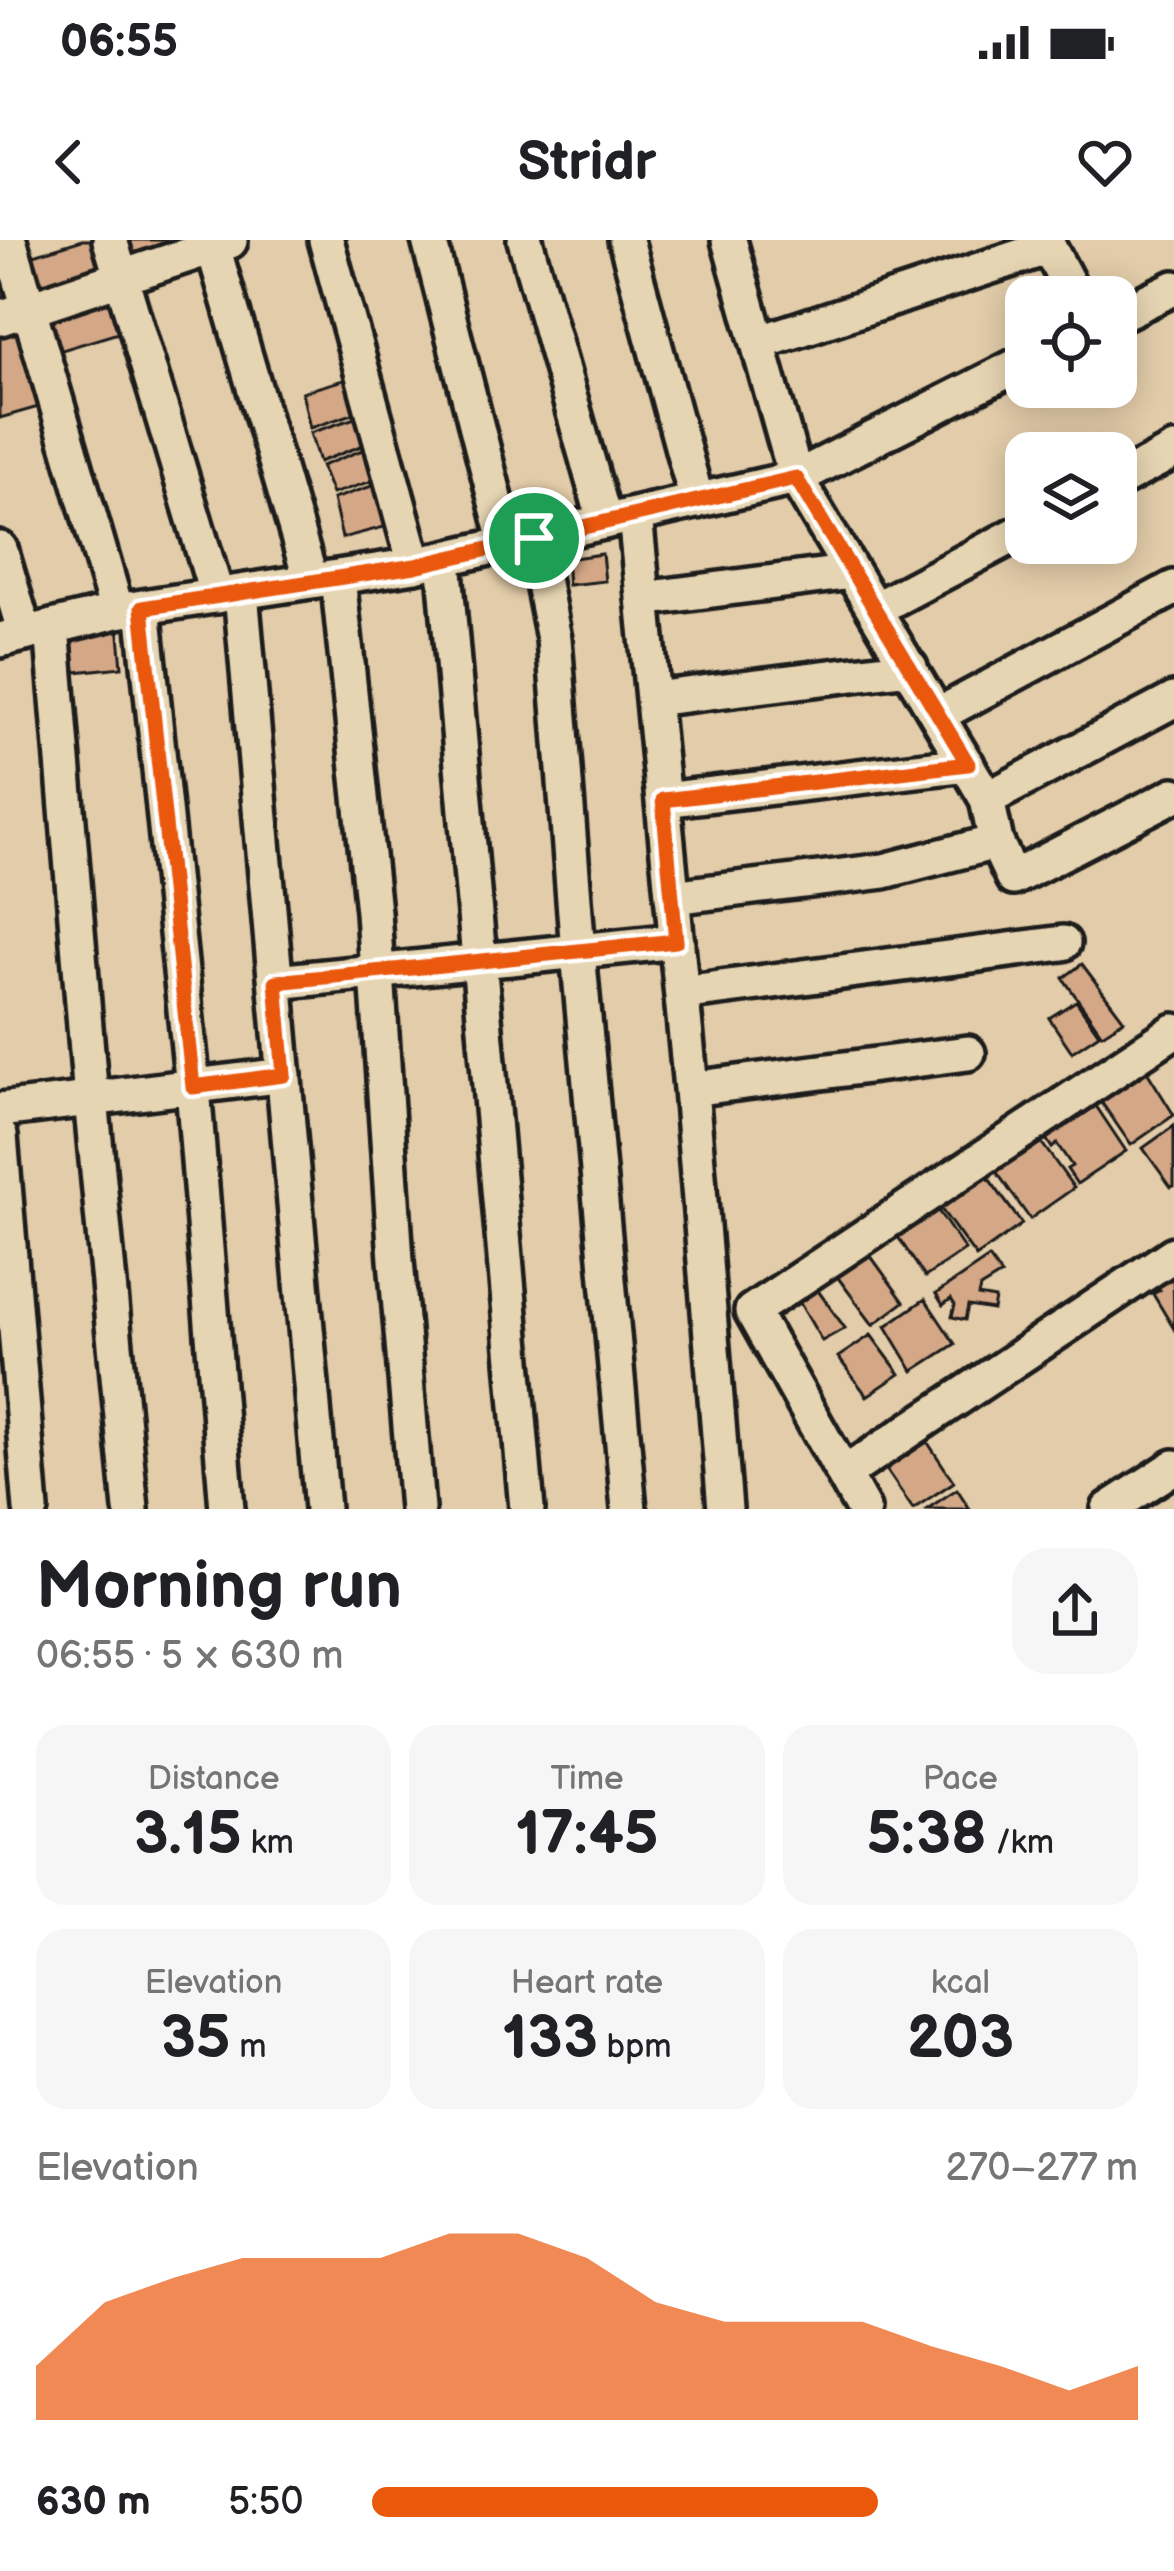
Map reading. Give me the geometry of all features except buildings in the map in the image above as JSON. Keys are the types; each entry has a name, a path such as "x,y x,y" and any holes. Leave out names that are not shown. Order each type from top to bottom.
{"street":[{"path":"9,240 15,313 130,609 193,1087 226,1509"},
{"path":"110,240 229,594 276,982 322,1509"},
{"path":"326,240 429,562 482,963 527,1509"},
{"path":"429,240 554,639 629,1509"},
{"path":"525,240 644,599 725,1509"},
{"path":"626,240 697,501"},
{"path":"15,313 219,242 324,579 377,974 418,1509"},
{"path":"736,242 796,478 987,799 996,842 1013,878 1174,795"},
{"path":"758,343 1047,243 1065,276"},
{"path":"1137,306 1174,288"},
{"path":"26,634 130,609 429,562 796,478 1005,373"},
{"path":"1137,471 1174,452"},
{"path":"875,609 1005,541"},
{"path":"0,549 26,634 91,1099 131,1509"},
{"path":"644,599 852,572"},
{"path":"938,715 1174,588"},
{"path":"653,699 910,668"},
{"path":"987,799 1174,700"},
{"path":"663,800 968,764"},
{"path":"672,897 884,871 996,842"},
{"path":"276,982 676,941"},
{"path":"682,993 1063,943"},
{"path":"863,1509 752,1311 1174,1030"},
{"path":"691,1089 968,1053"},
{"path":"0,1110 284,1075"},
{"path":"0,1136 31,1509"},
{"path":"844,1474 1174,1254"},
{"path":"1109,1509 1174,1467"}],"route":[{"path":"796,478 968,764 663,800 676,941 276,982 284,1075 193,1087 142,608 415,566 534,538 796,478"}]}
